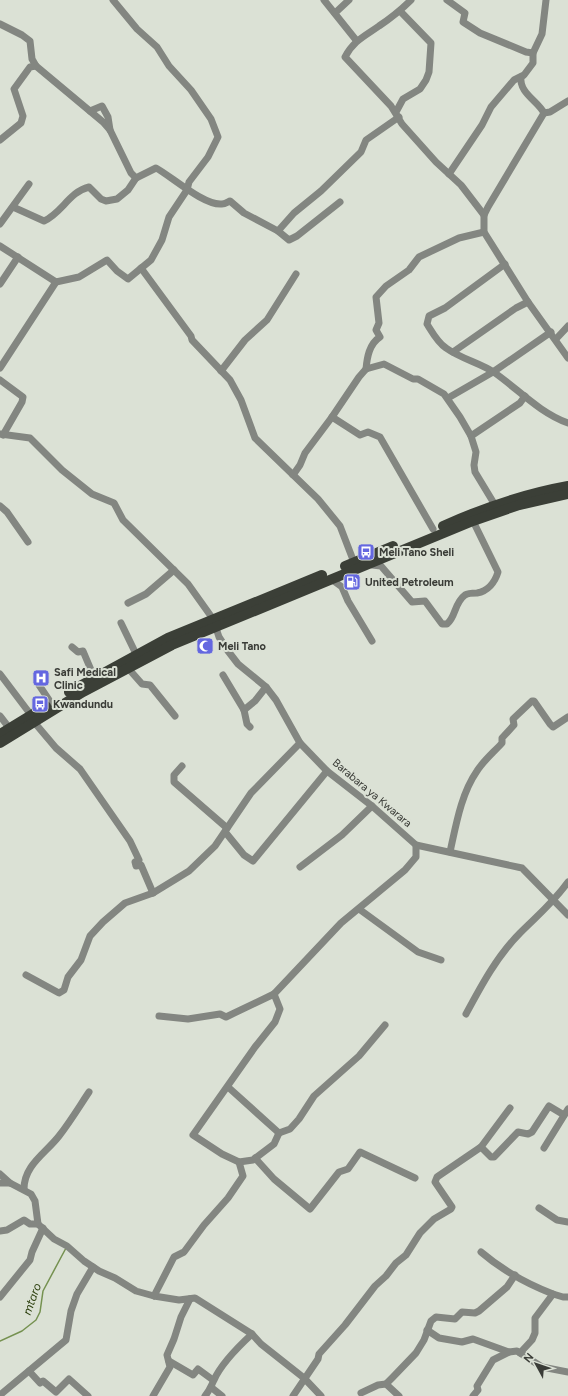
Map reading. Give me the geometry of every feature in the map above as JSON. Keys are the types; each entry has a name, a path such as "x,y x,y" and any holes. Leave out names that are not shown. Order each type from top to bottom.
{"main road":[{"path":"214,624 331,578 433,530 495,505 517,497 568,486"},
{"path":"0,743 33,719 51,703 136,654 155,649 355,566 367,564 473,521 519,505 568,494"},
{"path":"0,734 52,709 127,667 155,649"}],"street":[{"path":"0,368 56,282 79,277 107,260 128,279 151,260 162,240 170,216 187,190 189,182 208,157 218,137 211,119 191,90 170,66 157,47 137,29 113,0"},
{"path":"324,0 356,40"},
{"path":"335,13 348,0"},
{"path":"410,0 400,11 356,40 350,47 345,57 397,114 402,124 436,162 461,185 484,215"},
{"path":"448,0 465,13 463,22 480,33 526,52 533,53"},
{"path":"449,174 482,124 491,107 514,80 521,77 533,63 533,53 542,34 546,0"},
{"path":"278,231 294,213 321,191 361,152 366,140 384,128 394,118 397,114 402,99 420,88 426,80 432,50 431,43 400,11"},
{"path":"0,24 22,35 30,41 32,59 36,66 90,111 110,130"},
{"path":"0,140 21,123 23,116 14,89 30,67 36,66"},
{"path":"521,77 520,83 523,88 544,113"},
{"path":"568,101 550,112 544,113 484,215 484,232 528,302 551,332 568,358"},
{"path":"90,111 102,106 108,117 110,130 129,169 136,178"},
{"path":"13,207 44,221 51,218 74,194 84,188 89,187 101,199 106,201 117,199 128,190 136,178 156,168 187,190 217,204 223,204 230,201 244,213 278,231 289,240 297,236 340,202"},
{"path":"0,224 29,184"},
{"path":"366,369 367,357 372,346 380,337 376,330 380,323 376,296 386,286 409,270 419,257 459,238 484,232"},
{"path":"0,246 56,282"},
{"path":"0,284 18,257"},
{"path":"505,264 427,319 427,324 438,341 453,352 493,372 542,410 557,419 568,423"},
{"path":"141,268 192,340 230,380 242,400 256,438 318,499 340,526 355,566"},
{"path":"221,370 245,340 267,320 296,274"},
{"path":"453,352 516,308 528,302"},
{"path":"556,339 568,326"},
{"path":"448,398 493,372 551,332"},
{"path":"293,475 300,465 305,453 332,417 358,377 366,369 384,364 413,380 418,379 448,398 471,436 476,452 474,465 475,472 495,505"},
{"path":"0,380 23,397 22,402 2,434"},
{"path":"471,436 487,427 520,403 525,396"},
{"path":"332,417 360,435 368,432 380,437 433,530"},
{"name":"Barabara ya Kwarara","path":"2,434 30,438 62,470 92,494 114,503 123,520 188,584 214,624 228,652 238,664 266,687 276,700 300,743 327,771 372,806 416,845 522,868 555,900 568,915"},
{"path":"0,506 7,512 28,542"},
{"path":"367,564 381,566 412,602 425,601 442,624 447,624 452,620 457,604 466,594 482,592 495,581 498,572 473,521"},
{"path":"128,603 146,594 174,570"},
{"path":"331,578 342,587 348,601 372,642"},
{"path":"121,623 136,654"},
{"path":"72,648 78,652 83,651 94,677"},
{"path":"127,667 142,684 150,686 176,716"},
{"path":"0,674 56,748 80,769 130,841 139,860 135,862 136,866 141,865 153,893"},
{"path":"223,675 244,710 247,724 250,727"},
{"path":"39,685 51,703"},
{"path":"244,710 255,701 266,687"},
{"path":"450,852 457,819 476,772 502,743 502,738 514,725 513,719 532,701 534,701 550,724 554,727 568,717"},
{"path":"0,716 10,728"},
{"path":"26,975 59,993 64,990 68,976 81,960 90,936 103,922 125,903 153,893 189,871 215,846 251,793 300,743"},
{"path":"182,766 174,776 174,782 226,830 244,855 253,861 327,771"},
{"path":"300,867 342,835 372,806"},
{"path":"159,1016 188,1019 220,1014 226,1017 274,994 341,923 405,870 416,857 416,845"},
{"path":"466,1014 489,973 520,934 555,900 568,882"},
{"path":"359,909 418,952 441,960"},
{"path":"274,994 280,1009 275,1022 255,1047 193,1135 222,1154 239,1162 255,1158 274,1144 280,1134 290,1129 314,1096 359,1056 385,1025"},
{"path":"228,1087 280,1134"},
{"path":"24,1189 24,1181 32,1164 52,1146 89,1092"},
{"path":"481,1147 491,1157 494,1157 518,1132 528,1134 532,1132 548,1107 566,1112 544,1148"},
{"path":"293,1396 318,1359 319,1354 345,1325 375,1286 386,1276 396,1262 406,1255 420,1233 434,1219 451,1209 452,1207 434,1182 435,1180 481,1147 510,1108"},
{"path":"255,1158 274,1179 310,1209 339,1172 348,1169 360,1152 415,1178"},
{"path":"154,1296 174,1257 184,1252 204,1225 228,1198 243,1176 239,1162"},
{"path":"0,1174 10,1183 31,1194 35,1201 41,1226 54,1239 67,1246 70,1250 93,1267 136,1291 154,1296 179,1300 195,1298 252,1334 261,1344 304,1378 321,1396"},
{"path":"0,1183 10,1183"},
{"path":"538,1208 557,1220 568,1222"},
{"path":"0,1231 7,1230 24,1220 30,1224 41,1226"},
{"path":"0,1297 23,1271 30,1260 41,1226"},
{"path":"481,1252 491,1262 530,1285 563,1297 568,1296"},
{"path":"0,1395 66,1340 71,1311 77,1294 93,1267"},
{"path":"361,1392 378,1385 386,1384 416,1353 424,1340 431,1321 436,1317 455,1319 462,1312 475,1313 479,1311 507,1287 515,1275"},
{"path":"520,1353 532,1340 535,1333 535,1318 553,1294"},
{"path":"153,1396 170,1367 167,1356 181,1317 190,1299"},
{"path":"427,1330 439,1338 462,1342 473,1339 509,1352 520,1353 528,1360 542,1367 568,1372"},
{"path":"205,1396 237,1348 252,1334"},
{"path":"473,1396 478,1390 476,1386 493,1360 509,1352"},
{"path":"169,1360 193,1375 198,1369 213,1384 222,1396"},
{"path":"29,1372 40,1383 43,1382 56,1392 69,1379 88,1396"},
{"path":"386,1384 399,1396"}],"waterway":[{"name":"mtaro","path":"0,1341 22,1331 36,1320 40,1312 43,1291 66,1248"}],"place":[{"name":"Meli Tano Sheli","path":"366,552"},
{"name":"United Petroleum","path":"352,582"},
{"name":"Meli Tano","path":"205,646"},
{"name":"Safi Medical Clinic","path":"41,678"},
{"name":"Kwandundu","path":"40,704"}]}
